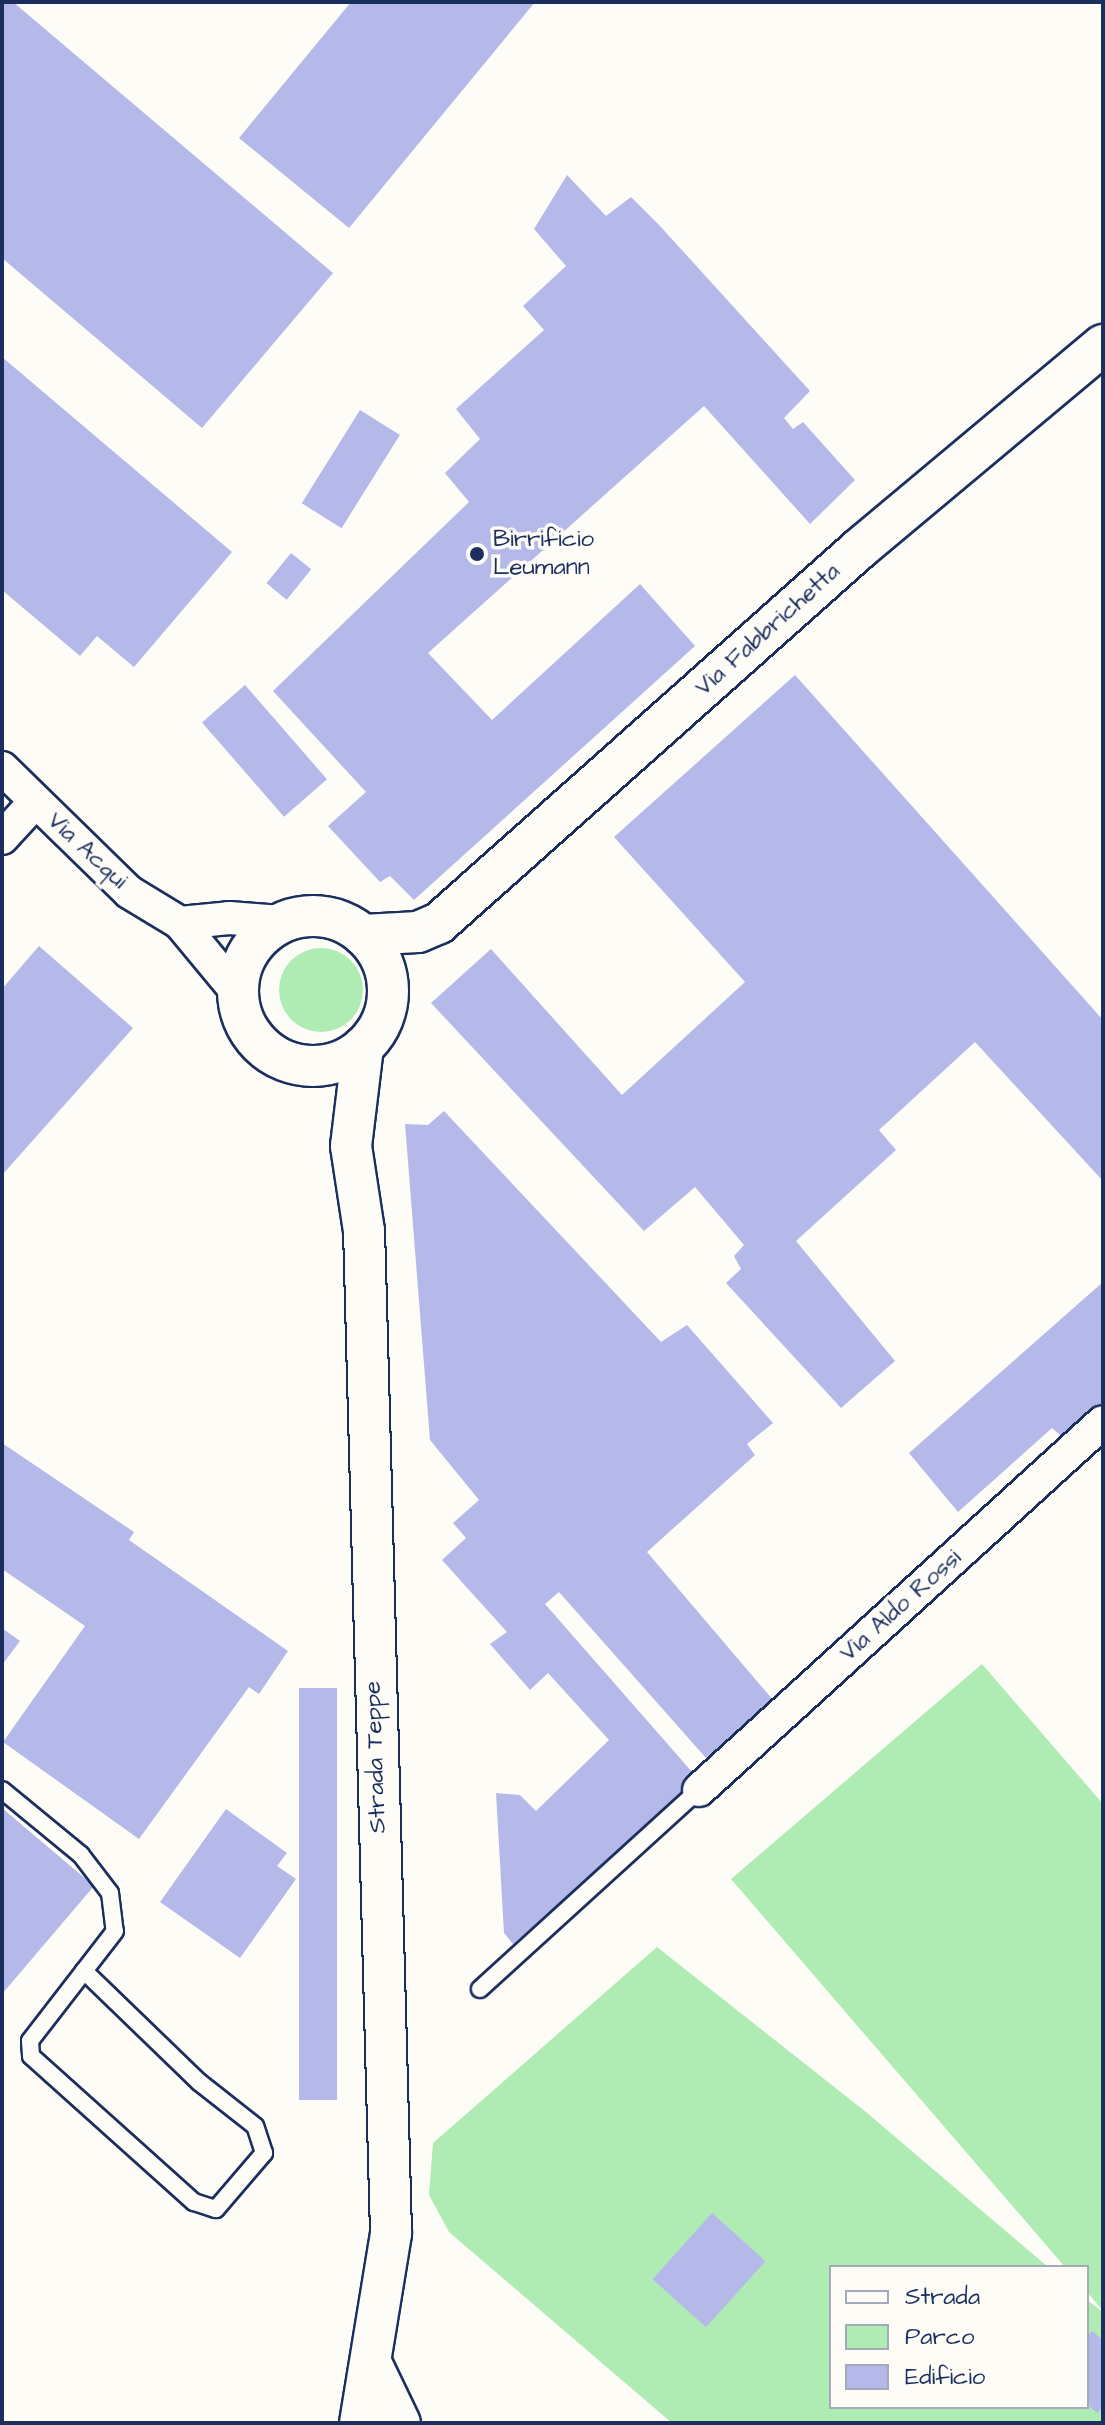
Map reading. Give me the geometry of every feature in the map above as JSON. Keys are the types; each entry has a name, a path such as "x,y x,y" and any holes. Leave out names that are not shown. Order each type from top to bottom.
{"street":[{"name":"Via Fabbrichetta","path":"389,995 418,964 439,923 859,549 1103,345"},
{"name":"Via Acqui","path":"2,768 129,892 180,923 238,993 248,1030 263,1048 308,1067"},
{"path":"2,838 35,802"},
{"path":"180,923 229,918 281,922 307,915 333,918 363,935 386,971 389,995 384,1018 363,1047 333,1065 308,1067"},
{"name":"Via Acqui","path":"238,993 244,958 259,937 281,922"},
{"name":"Via Fabbrichetta","path":"363,935 408,933 439,923"},
{"name":"Strada Teppe","path":"360,2423 373,2367 391,2233 364,1231 351,1146 363,1047"},
{"name":"Strada Teppe","path":"308,1067 351,1146"},
{"name":"Via Aldo Rossi","path":"699,1790 1103,1422"},
{"path":"373,2367 400,2423"}],"lane":[{"path":"2,1790 81,1855 110,1893 115,1931 84,1971 30,2041 31,2056 194,2202 216,2209 264,2153 255,2126 199,2082 84,1971"},
{"path":"480,1989 699,1790"}],"green space":[{"path":"321,948 337,951 351,960 360,974 363,990 360,1006 351,1020 337,1029 321,1032 305,1029 291,1020 282,1006 279,990 282,974 291,960 305,951"},
{"path":"982,1664 1103,1804 1103,2311 1089,2294 1089,2265 1063,2265 731,1879"},
{"path":"657,1947 866,2112 1046,2265 829,2265 829,2409 1089,2409 1089,2302 1103,2312 1103,2423 672,2423 449,2232 429,2195 433,2143"}],"building":[{"path":"2,2 13,2 333,273 202,428 2,258"},
{"path":"351,2 535,2 349,228 239,138"},
{"name":"Birrificio Leumann","path":"567,175 606,216 631,197 660,226 810,391 784,418 793,429 803,422 855,480 810,524 704,406 428,653 492,720 640,584 695,646 414,900 390,876 380,882 328,826 366,792 273,691 469,502 445,473 480,439 456,409 544,330 523,306 566,266 534,229"},
{"path":"2,357 232,552 134,667 97,636 80,656 2,590"},
{"path":"360,410 400,435 342,528 302,503"},
{"path":"291,553 311,569 287,600 266,583"},
{"path":"795,675 1103,1020 1103,1181 975,1042 879,1130 896,1150 796,1241 895,1361 841,1408 726,1283 741,1269 734,1256 744,1245 695,1187 644,1231 431,1003 491,949 622,1095 745,982 614,837"},
{"path":"245,685 327,779 284,817 202,722"},
{"path":"39,946 133,1028 2,1175 2,989"},
{"path":"444,1111 661,1342 687,1325 773,1423 747,1444 755,1455 647,1552 773,1700 706,1758 559,1592 545,1604 700,1781 513,1944 504,1933 496,1793 520,1795 536,1811 609,1740 548,1673 530,1690 490,1644 507,1632 442,1560 466,1538 453,1523 479,1500 430,1440 405,1124 428,1125"},
{"path":"1103,1282 1103,1402 1064,1438 1052,1428 958,1512 909,1453"},
{"path":"2,1443 134,1532 129,1540 288,1651 259,1694 249,1687 139,1839 3,1742 85,1626 2,1569"},
{"path":"2,1628 20,1641 2,1665"},
{"path":"299,1688 337,1688 337,2100 299,2100"},
{"path":"2,1808 94,1886 2,1994"},
{"path":"226,1809 287,1853 277,1866 296,1879 240,1958 160,1902"},
{"path":"712,2213 766,2261 706,2327 652,2279"},
{"path":"1092,2331 1103,2340 1103,2406 1098,2413 1089,2406 1089,2335"}],"place":[{"name":"Birrificio Leumann","path":"477,554"}]}
